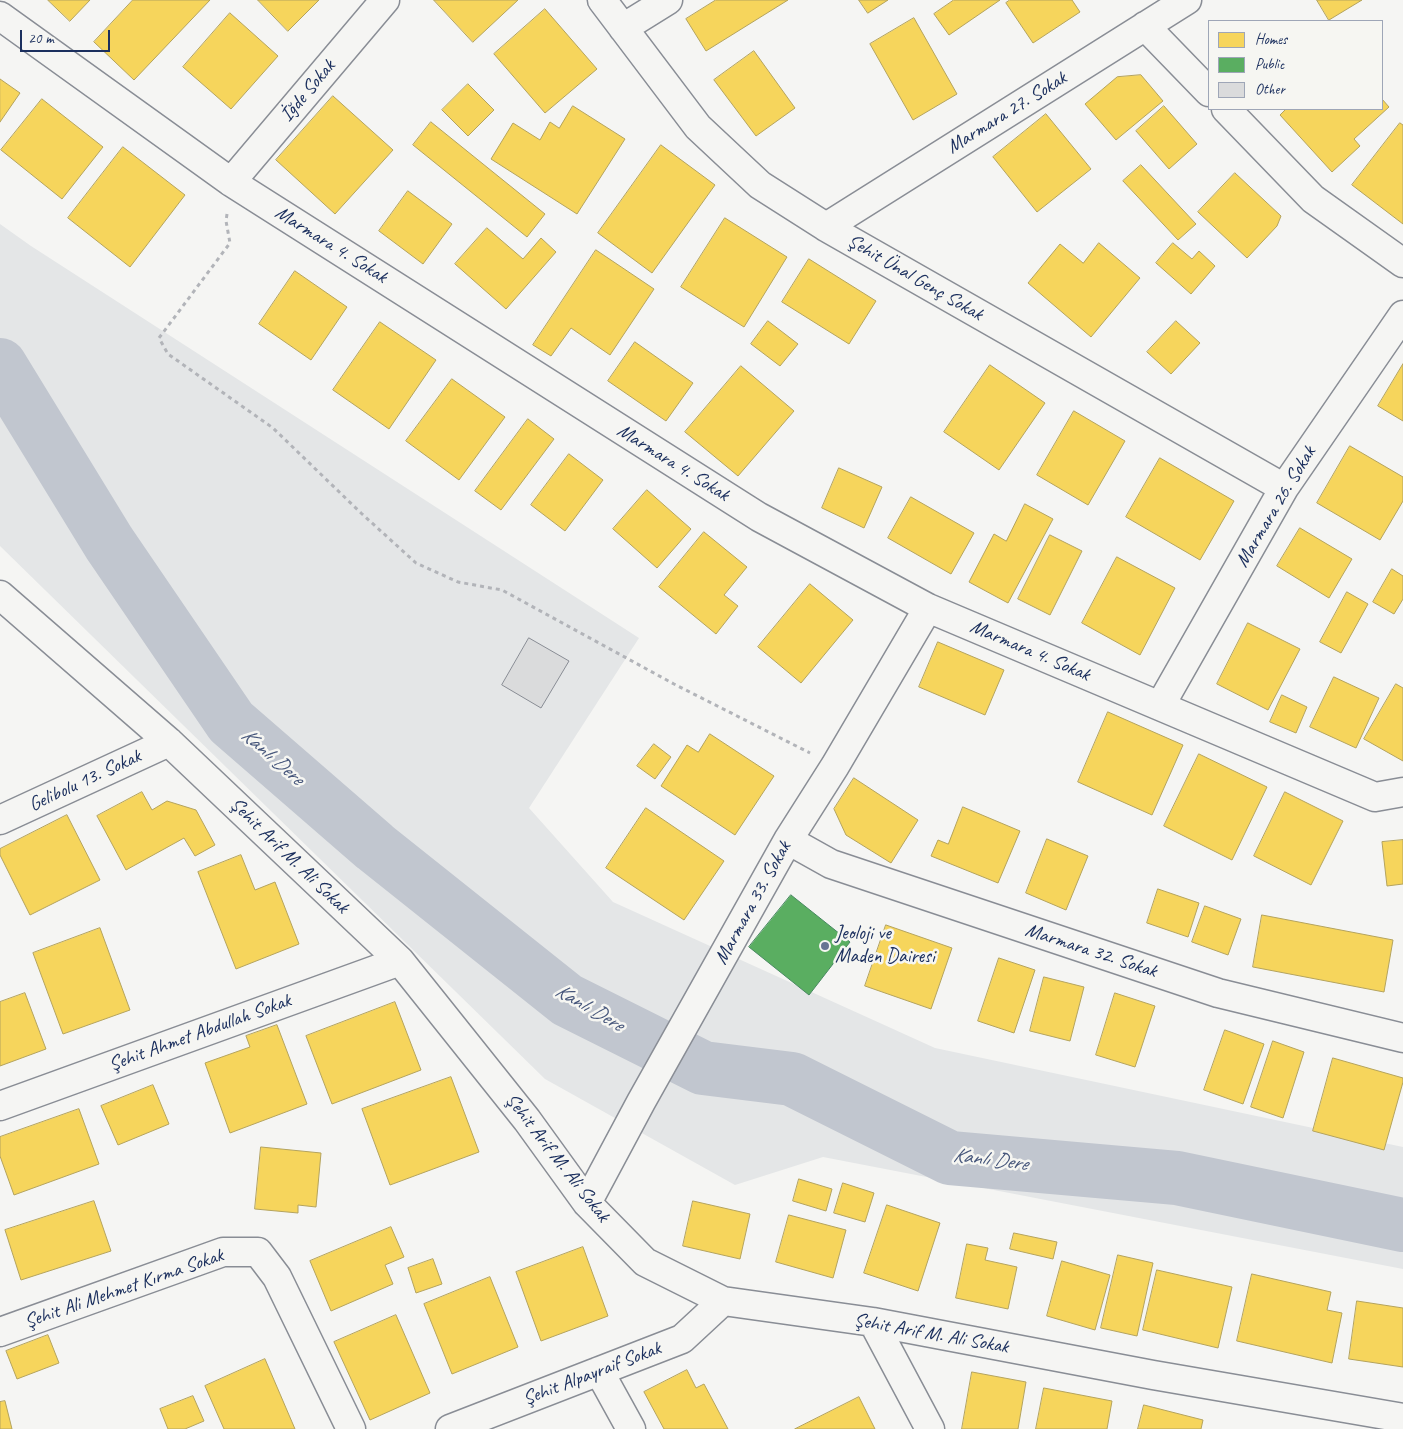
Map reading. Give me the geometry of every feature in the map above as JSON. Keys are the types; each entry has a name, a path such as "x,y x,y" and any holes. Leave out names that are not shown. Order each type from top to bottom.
{"street":[{"name":"İğde Sokak","path":"231,182 385,0"},
{"name":"Şehit Ünal Genç Sokak","path":"602,0 698,127 760,185 826,227 1284,488"},
{"path":"623,28 668,0"},
{"name":"Marmara 27. Sokak","path":"826,227 1187,0"},
{"name":"Marmara 4. Sokak","path":"0,16 231,182 759,517 928,608 1376,797 1403,792"},
{"path":"1145,26 1208,91"},
{"path":"1227,110 1313,199 1403,263"},
{"name":"Marmara 26. Sokak","path":"1160,706 1284,488 1403,315"},
{"name":"Şehit Arif M. Ali Sokak","path":"0,595 169,742 400,961 527,1120 586,1203 645,1262 723,1301 873,1322 1162,1376 1403,1418"},
{"name":"Marmara 33. Sokak","path":"586,1203 788,840 835,766 928,608"},
{"name":"Gelibolu 13. Sokak","path":"0,820 169,742"},
{"name":"Marmara 32. Sokak","path":"788,840 831,864 1218,994 1403,1038"},
{"name":"Şehit Ahmet Abdullah Sokak","path":"0,1106 400,961"},
{"name":"Şehit Ali Mehmet Kırma Sokak","path":"0,1332 223,1252 258,1252 276,1277 351,1429"},
{"name":"Şehit Alpayraif Sokak","path":"450,1429 682,1339 723,1301"},
{"path":"873,1322 930,1429"},
{"path":"599,1371 631,1429"}],"path":[{"path":"231,182 226,221 230,242 159,338 168,354 273,428 361,514 416,563 458,582 502,590 674,684 835,766"}],"shaded area":[{"path":"0,224 31,246 639,638 529,808 613,902 935,1048 1403,1147 1403,1269 823,1157 735,1185 545,1079 0,546"}],"building: Homes":[{"path":"48,0 90,0 70,21"},
{"path":"133,0 210,0 134,80 94,42"},
{"path":"258,0 319,0 288,31"},
{"path":"434,0 518,0 473,42"},
{"path":"716,0 788,0 706,51 686,19"},
{"path":"859,0 888,0 868,13"},
{"path":"954,0 1000,0 949,35 934,14"},
{"path":"1010,0 1072,0 1080,12 1033,43 1006,3"},
{"path":"1317,0 1362,0 1329,20"},
{"path":"545,9 597,69 545,113 494,54"},
{"path":"230,13 278,56 231,109 183,67"},
{"path":"914,18 957,94 913,120 870,44"},
{"path":"754,51 795,108 756,136 714,80"},
{"path":"1141,75 1163,101 1116,140 1085,104 1117,77"},
{"path":"0,79 20,93 0,122"},
{"path":"468,84 494,110 468,136 442,110"},
{"path":"333,96 393,150 335,214 276,160"},
{"path":"42,99 103,147 62,199 1,150"},
{"path":"1383,100 1389,107 1354,139 1360,146 1332,172 1280,115 1285,110 1383,110"},
{"path":"573,106 625,139 577,214 491,159 513,123 540,140 550,122 559,128"},
{"path":"1164,106 1197,144 1169,169 1136,131"},
{"path":"1046,114 1091,169 1037,212 993,157"},
{"path":"431,122 545,214 527,237 413,145"},
{"path":"1400,123 1403,125 1403,224 1352,185"},
{"path":"661,145 715,185 652,273 598,233"},
{"path":"123,147 185,195 130,267 68,218"},
{"path":"1141,165 1196,224 1178,240 1123,181"},
{"path":"1235,173 1281,216 1277,226 1247,258 1198,212"},
{"path":"408,191 452,224 423,264 379,231"},
{"path":"725,218 787,257 744,327 681,287"},
{"path":"487,228 523,259 541,238 556,252 506,309 455,264"},
{"path":"1099,243 1140,278 1091,337 1028,283 1060,244 1083,263"},
{"path":"1173,243 1192,259 1199,251 1215,266 1191,294 1156,263"},
{"path":"596,250 654,289 610,355 571,328 551,356 533,345"},
{"path":"809,259 876,301 849,344 782,302"},
{"path":"295,271 347,307 311,360 259,324"},
{"path":"768,321 798,344 780,366 751,344"},
{"path":"1176,321 1200,343 1171,374 1147,352"},
{"path":"380,322 436,360 389,429 333,390"},
{"path":"635,342 693,383 666,421 608,381"},
{"path":"1403,364 1403,421 1378,406"},
{"path":"990,365 1045,403 999,470 944,432"},
{"path":"741,366 794,411 738,476 685,432"},
{"path":"452,379 505,417 459,480 406,441"},
{"path":"1074,411 1125,441 1088,505 1037,475"},
{"path":"528,419 554,439 501,510 475,491"},
{"path":"1350,446 1403,477 1403,501 1380,540 1317,503"},
{"path":"569,454 603,480 565,531 531,505"},
{"path":"1160,458 1234,501 1200,560 1126,517"},
{"path":"839,468 882,487 864,528 822,508"},
{"path":"647,490 691,529 657,568 613,529"},
{"path":"911,497 974,533 951,574 888,538"},
{"path":"1025,504 1053,519 1008,603 969,582 994,534 1006,541"},
{"path":"1300,528 1352,559 1329,598 1277,566"},
{"path":"704,532 747,567 724,595 738,606 716,634 659,587"},
{"path":"1050,535 1082,551 1050,615 1018,599"},
{"path":"1117,557 1175,588 1140,655 1082,623"},
{"path":"1392,569 1403,576 1403,599 1394,614 1373,602"},
{"path":"810,584 853,620 801,683 758,647"},
{"path":"1347,592 1368,604 1341,653 1320,642"},
{"path":"1248,623 1300,649 1268,710 1217,684"},
{"path":"938,642 1004,670 985,715 919,687"},
{"path":"1334,677 1379,698 1356,748 1310,727"},
{"path":"1396,684 1403,688 1403,761 1364,739"},
{"path":"1282,695 1307,707 1296,733 1270,722"},
{"path":"1108,712 1183,745 1152,815 1078,782"},
{"path":"710,734 774,776 735,835 661,786 687,745 698,752"},
{"path":"654,744 671,757 655,779 637,766"},
{"path":"1199,754 1267,787 1232,860 1164,826"},
{"path":"854,778 918,820 891,863 846,835 834,809"},
{"path":"142,792 152,810 167,801 196,810 215,845 195,856 184,838 126,870 97,816"},
{"path":"1285,792 1343,821 1311,885 1254,856"},
{"path":"963,807 1020,831 998,883 931,856 938,840 948,844"},
{"path":"646,808 724,861 684,920 606,868"},
{"path":"67,815 100,880 30,915 0,855 0,849"},
{"path":"1047,839 1088,856 1066,910 1026,893"},
{"path":"1403,840 1403,884 1387,886 1382,842"},
{"path":"241,855 255,890 275,882 299,944 236,969 198,872"},
{"path":"1158,889 1199,903 1188,937 1147,923"},
{"path":"1205,906 1241,919 1228,955 1192,942"},
{"path":"1262,915 1393,940 1384,992 1253,967"},
{"path":"886,925 952,948 931,1009 865,986"},
{"path":"100,928 130,1010 63,1034 33,953"},
{"path":"999,958 1035,970 1014,1033 978,1021"},
{"path":"1044,977 1084,987 1070,1041 1030,1031"},
{"path":"25,993 46,1049 0,1066 0,1002"},
{"path":"1115,993 1155,1006 1135,1067 1096,1055"},
{"path":"395,1002 421,1070 332,1104 306,1036"},
{"path":"277,1025 307,1104 230,1133 205,1063 250,1047 246,1036"},
{"path":"1225,1030 1264,1044 1243,1104 1204,1090"},
{"path":"1273,1041 1304,1052 1283,1118 1251,1107"},
{"path":"1333,1058 1403,1078 1384,1150 1313,1131"},
{"path":"451,1077 479,1152 390,1185 362,1109"},
{"path":"153,1085 169,1124 118,1145 101,1106"},
{"path":"79,1109 99,1164 14,1195 0,1156 0,1137"},
{"path":"261,1147 321,1153 316,1207 298,1205 298,1213 255,1209"},
{"path":"799,1179 832,1189 826,1211 793,1201"},
{"path":"843,1183 874,1193 865,1222 834,1213"},
{"path":"94,1201 111,1251 21,1280 5,1230"},
{"path":"693,1201 750,1214 740,1259 683,1246"},
{"path":"887,1205 940,1223 918,1291 864,1273"},
{"path":"789,1215 846,1230 833,1278 776,1262"},
{"path":"391,1227 404,1257 385,1265 393,1284 331,1311 310,1261"},
{"path":"1014,1233 1057,1242 1053,1259 1010,1249"},
{"path":"967,1244 988,1248 985,1260 1017,1267 1008,1309 956,1298"},
{"path":"583,1247 608,1316 541,1341 516,1272"},
{"path":"1118,1255 1153,1263 1137,1336 1101,1328"},
{"path":"433,1259 442,1284 416,1293 408,1268"},
{"path":"1062,1261 1110,1275 1095,1330 1047,1316"},
{"path":"1157,1270 1232,1287 1218,1348 1143,1330"},
{"path":"1252,1274 1331,1292 1327,1310 1342,1313 1332,1363 1237,1341"},
{"path":"490,1277 518,1347 452,1374 424,1304"},
{"path":"1357,1301 1403,1308 1403,1367 1349,1359"},
{"path":"396,1315 430,1393 370,1420 334,1342"},
{"path":"48,1335 59,1363 17,1379 6,1351"},
{"path":"265,1359 295,1429 224,1429 205,1386"},
{"path":"687,1370 696,1388 704,1384 728,1429 664,1429 644,1392"},
{"path":"972,1372 1026,1382 1018,1429 962,1429"},
{"path":"1044,1388 1112,1401 1107,1429 1036,1429"},
{"path":"193,1396 204,1421 185,1429 168,1429 160,1409"},
{"path":"859,1397 875,1429 795,1429"},
{"path":"5,1401 12,1429 0,1429 0,1402"},
{"path":"1144,1405 1203,1420 1201,1429 1138,1429"}],"building: Public":[{"path":"791,895 850,942 809,995 749,947"}],"building: Other":[{"path":"529,638 569,661 541,708 502,685"}],"waterway":[{"name":"Kanlı Dere","path":"0,365 109,543 231,722 375,847 567,1000 703,1068 792,1079 950,1158 1177,1178 1403,1225"}],"place":[{"name":"Jeoloji ve Maden Dairesi","path":"825,946"}]}
